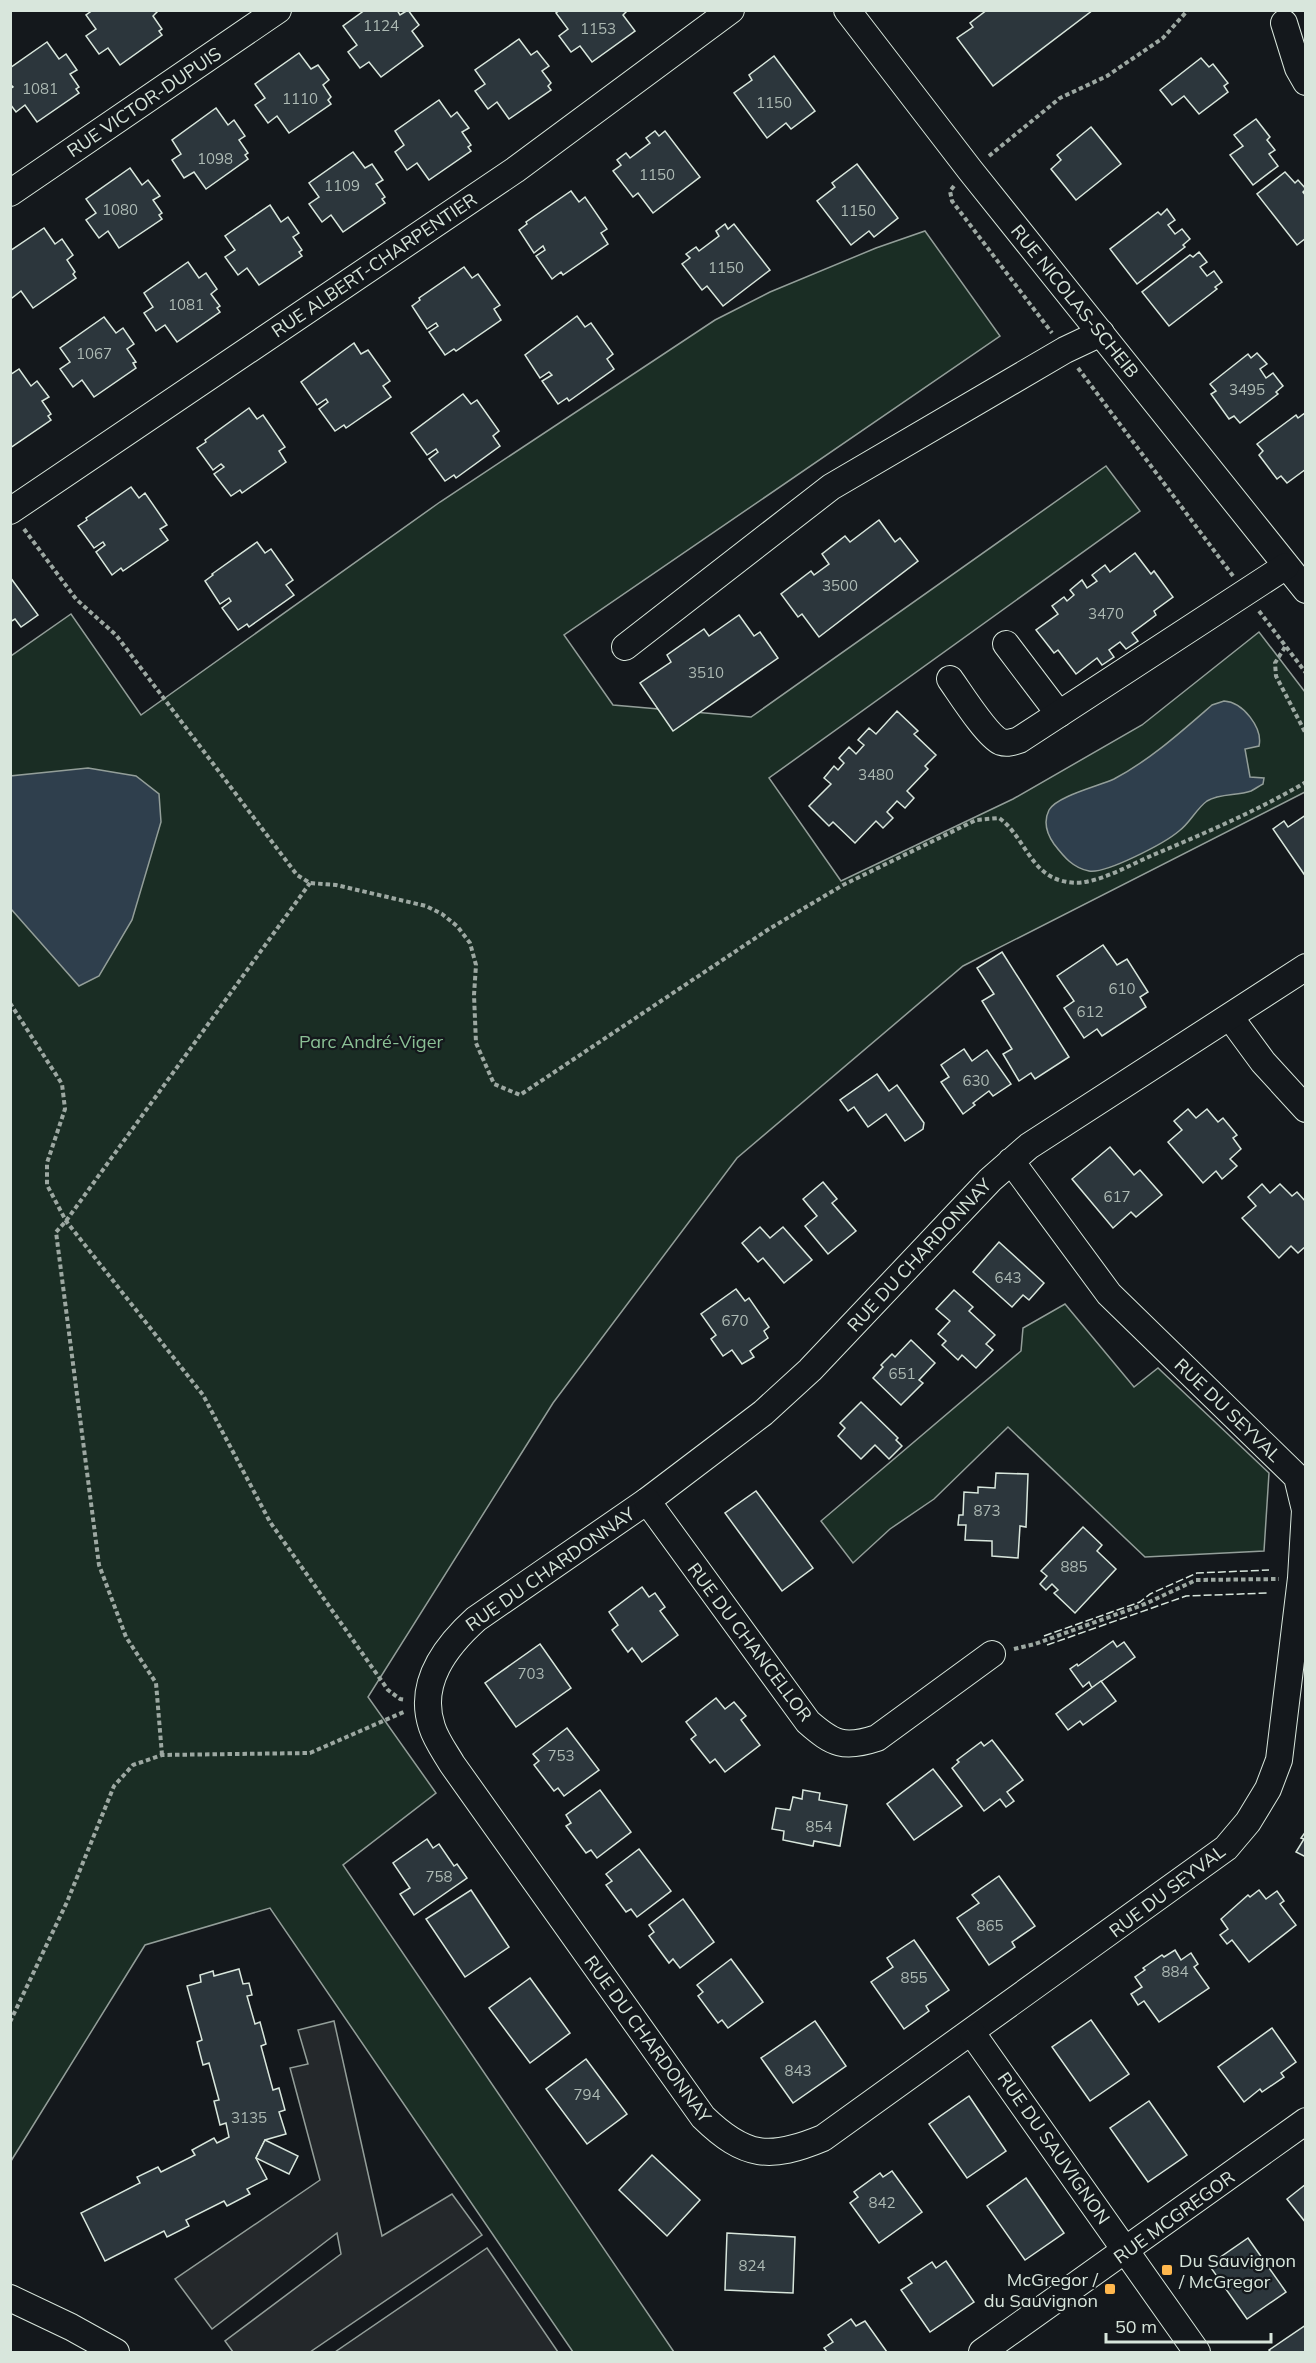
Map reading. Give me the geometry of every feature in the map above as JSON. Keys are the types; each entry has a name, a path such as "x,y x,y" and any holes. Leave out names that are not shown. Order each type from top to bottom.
{"street":[{"name":"RUE VICTOR-DUPUIS","path":"10,193 278,10"},
{"name":"RUE ALBERT-CHARPENTIER","path":"10,511 515,170 731,10"},
{"name":"RUE NICOLAS-SCHEIB","path":"847,10 970,170 1305,590"},
{"path":"1284,22 1298,68 1305,82"},
{"path":"625,647 831,488 1065,350 1101,333"},
{"path":"950,679 990,733 1001,742 1010,743 1019,740 1286,566"},
{"path":"1006,644 1059,714"},
{"name":"RUE DU CHARDONNAY","path":"972,2032 823,2138 796,2150 772,2153 745,2148 723,2137 686,2096 452,1764 431,1726 428,1704 433,1674 442,1655 456,1637 476,1618 647,1501 737,1434 788,1391 990,1180 1011,1161 1056,1128 1305,968"},
{"path":"1230,1017 1263,1062 1305,1109"},
{"name":"RUE DU SEYVAL","path":"972,2032 1226,1848 1248,1822 1268,1790 1279,1760 1301,1578 1305,1510 1297,1478 1109,1294 1011,1161"},
{"name":"RUE DU CHANCELLOR","path":"647,1501 808,1722 826,1738 843,1744 860,1744 877,1738 992,1654"},
{"name":"RUE DU SAUVIGNON","path":"972,2032 1197,2352"},
{"name":"RUE MCGREGOR","path":"982,2352 1127,2251 1305,2121"},
{"path":"10,2298 71,2327 116,2352"}],"path":[{"path":"1188,10 1163,38 1107,76 1060,98 970,170 950,191 952,201 1305,673"},
{"path":"10,511 76,599 116,635 297,875 310,883 336,885 426,906 442,914 457,926 470,943 477,965 474,995 476,1043 494,1084 520,1095 769,929 843,885 976,820 999,818 1007,824 1043,872 1054,879 1085,882 1113,873 1246,815 1305,782"},
{"path":"1285,647 1275,663 1276,676 1305,734"},
{"path":"162,1755 156,1683 126,1637 99,1565 56,1232 310,883"},
{"path":"10,1003 62,1084 65,1109 47,1163 47,1185 66,1221 203,1395 270,1522 388,1690 400,1699 428,1704"},
{"path":"992,1654 1035,1644 1134,1608 1196,1580 1301,1578"},
{"path":"10,2022 67,1902 114,1786 133,1765 162,1755 310,1753 397,1713 428,1704"}],"green space":[{"name":"Parc André-Viger","path":"925,231 1000,336 564,635 613,705 751,717 1106,466 1140,511 769,778 841,881 1013,799 1142,725 1259,632 1305,692 1305,792 963,966 737,1158 553,1403 368,1697 436,1793 343,1865 674,2352 573,2352 270,1908 145,1945 11,2161 11,656 71,614 141,715 440,502 715,320 770,292 876,248"},
{"path":"1065,1304 1134,1387 1158,1368 1269,1473 1264,1551 1145,1557 1008,1427 934,1499 890,1529 853,1563 821,1521 1021,1351 1023,1328"}],"shaded area":[{"path":"334,2021 382,2236 452,2194 482,2235 310,2352 233,2352 225,2341 341,2254 337,2233 212,2329 175,2279 320,2180 290,2068 308,2064 298,2030"},
{"path":"487,2248 558,2352 335,2352"}],"water":[{"path":"1224,701 1238,706 1255,724 1259,746 1245,749 1250,777 1264,778 1263,784 1251,791 1207,801 1183,828 1172,836 1135,857 1108,868 1089,871 1074,865 1065,857 1052,840 1047,828 1047,814 1053,805 1069,796 1114,779 1165,745 1212,705"},
{"path":"88,768 136,776 159,794 161,822 132,920 99,976 79,986 11,909 10,776"}],"building":[{"path":"93,10 159,10 153,16 162,29 159,31 162,35 120,65 108,48 99,54 86,36 96,29 86,15"},
{"path":"365,10 397,10 400,15 408,10 419,25 412,31 423,46 381,77 369,62 360,68 348,52 357,45 343,26"},
{"path":"560,10 628,10 623,15 635,31 592,62 580,46 571,52 559,36 568,29 556,13"},
{"path":"987,10 1093,10 993,86 957,38 973,27 970,23"},
{"path":"519,39 531,55 537,51 549,66 542,71 551,83 548,86 551,90 509,119 497,102 488,109 475,91 485,84 475,70"},
{"path":"47,42 59,59 66,54 77,70 70,74 79,87 76,89 79,93 37,122 25,105 16,112 10,104 10,89 13,87 10,84 10,68"},
{"path":"299,53 311,69 318,65 329,80 323,85 331,97 328,100 331,104 289,133 277,116 268,123 255,105 265,98 255,84"},
{"path":"774,56 815,111 791,129 786,123 767,138 734,93 752,80 749,75"},
{"path":"1201,58 1209,67 1213,64 1228,83 1224,86 1228,92 1199,114 1184,96 1172,105 1160,90"},
{"path":"439,100 451,117 457,112 469,128 462,132 471,145 468,147 471,151 429,180 417,163 407,170 395,152 404,145 395,131"},
{"path":"216,108 228,125 234,120 245,136 239,140 248,153 245,155 248,159 206,189 194,172 184,178 172,160 181,154 172,140"},
{"path":"1256,119 1270,137 1267,140 1275,150 1269,154 1278,166 1253,185 1230,155 1243,146 1234,135"},
{"path":"1091,127 1121,164 1076,200 1051,169 1061,160 1057,155"},
{"path":"655,131 659,136 665,131 700,177 653,213 638,193 633,197 613,171 621,165 617,160 626,153 630,158 650,143 646,138"},
{"path":"353,152 365,168 372,164 383,180 376,184 385,197 382,199 385,203 343,232 331,215 322,222 309,204 319,197 309,183"},
{"path":"857,164 898,218 874,237 869,231 851,245 817,201 835,187 832,183"},
{"path":"130,168 142,185 148,180 160,196 153,200 162,213 159,215 162,219 119,248 108,231 99,238 86,220 96,213 86,199"},
{"path":"1285,172 1295,183 1298,180 1306,189 1303,192 1306,196 1306,238 1297,245 1257,194"},
{"path":"571,191 579,202 585,197 607,229 601,233 608,244 563,275 561,272 552,279 536,256 545,250 543,246 534,253 519,230 527,224 526,222"},
{"path":"270,205 281,222 288,217 299,233 293,237 302,250 299,252 302,256 259,285 247,268 238,275 225,257 235,250 225,236"},
{"path":"1167,209 1175,220 1168,225 1175,234 1182,229 1190,239 1183,245 1185,247 1137,284 1110,249 1158,212 1161,215"},
{"path":"725,224 728,229 734,224 770,270 723,306 707,286 702,290 682,264 690,258 686,254 696,247 699,251 719,236 716,231"},
{"path":"44,228 55,244 62,239 73,255 67,260 76,278 33,308 21,291 12,298 10,295 10,251"},
{"path":"1199,252 1207,262 1200,267 1207,276 1214,271 1222,282 1215,287 1217,289 1169,326 1142,292 1190,255 1193,257"},
{"path":"188,262 199,278 206,273 217,289 211,294 220,306 217,308 220,312 177,342 165,325 156,331 144,313 153,307 144,293"},
{"path":"464,267 472,278 478,274 500,305 494,309 501,320 456,351 454,349 445,355 429,332 438,326 436,323 427,329 412,306 420,300 419,298"},
{"path":"577,316 585,327 591,323 613,354 607,359 614,369 569,401 567,398 558,404 542,381 552,375 549,372 540,378 525,355"},
{"path":"104,317 116,333 123,328 134,344 127,349 136,362 133,363 136,368 94,397 82,380 73,387 60,369 70,362 60,348"},
{"path":"354,343 361,354 368,350 390,381 383,386 391,397 346,428 344,425 335,431 319,409 328,402 326,399 317,405 301,382"},
{"path":"1257,353 1267,364 1260,369 1266,378 1273,373 1283,386 1276,392 1278,394 1240,423 1234,416 1229,419 1211,394 1216,391 1210,384 1248,354 1251,358"},
{"path":"19,369 31,386 37,381 49,397 42,401 51,414 48,416 51,420 10,448 10,375"},
{"path":"463,394 471,404 477,400 499,431 493,436 500,446 456,478 454,475 445,481 429,459 438,452 436,449 427,455 411,433"},
{"path":"249,408 257,419 263,415 285,447 279,451 286,462 242,493 240,490 231,496 214,474 224,467 221,464 213,470 197,448"},
{"path":"1305,413 1306,469 1287,483 1281,476 1277,479 1259,455 1263,451 1257,444 1296,415 1298,418"},
{"path":"131,487 139,498 145,493 167,525 160,529 168,540 123,571 121,568 112,575 96,552 105,545 103,542 94,548 78,526"},
{"path":"879,520 895,542 900,538 918,561 819,637 802,614 798,617 781,594 811,571 814,575 829,564 822,554 845,536 850,542"},
{"path":"257,542 265,553 271,549 293,580 286,585 294,595 249,627 247,624 238,630 222,608 231,601 229,598 220,604 205,581"},
{"path":"1135,553 1151,574 1154,571 1173,597 1154,611 1156,615 1132,633 1138,641 1126,649 1120,642 1109,650 1114,657 1102,665 1097,658 1076,674 1058,650 1054,653 1036,630 1058,614 1052,606 1064,597 1067,601 1074,595 1070,590 1082,580 1087,588 1097,581 1092,575 1105,565 1110,572"},
{"path":"10,577 38,615 21,627 15,619 10,622"},
{"path":"739,615 754,636 760,632 778,658 673,731 640,683 671,662 667,655 704,629 709,636"},
{"path":"897,711 918,731 914,734 936,755 925,766 928,769 907,791 914,798 905,808 897,801 887,812 893,818 883,828 876,821 855,843 833,822 829,826 809,806 831,784 824,778 834,766 838,770 844,763 839,758 849,747 856,754 864,745 858,740 869,728 876,734"},
{"path":"1306,815 1306,877 1273,829 1284,821 1288,827"},
{"path":"1103,945 1117,965 1127,959 1148,992 1140,997 1146,1007 1102,1036 1097,1029 1084,1038 1064,1008 1074,1001 1057,976"},
{"path":"1002,952 1069,1057 1035,1079 1031,1073 1019,1081 1003,1054 1012,1049 982,1001 994,994 977,968"},
{"path":"964,1049 972,1061 987,1050 1011,1084 993,1096 989,1091 963,1114 941,1082 949,1077 941,1065"},
{"path":"877,1074 889,1091 897,1085 924,1123 923,1129 905,1141 886,1114 868,1127 854,1107 848,1111 840,1100"},
{"path":"1188,1109 1196,1118 1207,1109 1218,1122 1223,1118 1237,1135 1233,1138 1241,1149 1230,1159 1237,1166 1222,1179 1216,1171 1203,1183 1168,1142 1182,1130 1174,1121"},
{"path":"1110,1147 1134,1175 1140,1170 1162,1195 1136,1217 1131,1212 1113,1228 1072,1179"},
{"path":"823,1182 837,1199 832,1203 856,1231 828,1254 805,1226 817,1216 803,1199"},
{"path":"1262,1184 1270,1193 1280,1184 1292,1196 1297,1192 1306,1202 1306,1246 1298,1253 1291,1246 1279,1258 1242,1218 1256,1206 1248,1197"},
{"path":"760,1227 770,1238 783,1227 812,1260 784,1283 763,1258 758,1262 742,1243"},
{"path":"999,1242 1044,1283 1029,1300 1023,1295 1012,1307 973,1272"},
{"path":"736,1289 745,1301 749,1298 769,1327 764,1331 768,1338 750,1351 754,1357 742,1364 732,1350 723,1356 711,1339 716,1335 701,1314"},
{"path":"954,1290 973,1307 969,1311 995,1335 986,1344 993,1350 976,1368 962,1355 958,1360 942,1345 946,1341 938,1334 950,1321 936,1309"},
{"path":"911,1340 935,1363 919,1380 923,1383 901,1405 873,1378 892,1354 895,1357"},
{"path":"861,1402 898,1438 896,1440 902,1446 889,1459 875,1445 861,1459 838,1436 845,1428 840,1423"},
{"path":"996,1473 1028,1474 1026,1527 1020,1526 1018,1558 992,1556 992,1541 965,1540 966,1525 958,1525 959,1515 963,1515 964,1492 978,1493 978,1487 995,1488"},
{"path":"756,1491 813,1568 782,1591 725,1513"},
{"path":"1083,1527 1102,1545 1097,1551 1116,1569 1075,1613 1054,1593 1058,1590 1052,1584 1046,1590 1040,1584 1047,1576 1041,1571"},
{"path":"642,1587 649,1597 655,1593 665,1607 660,1611 678,1635 642,1662 632,1648 628,1652 612,1630 618,1625 609,1612"},
{"path":"1113,1641 1117,1647 1124,1642 1135,1657 1092,1688 1089,1682 1083,1687 1070,1669 1077,1664 1078,1666"},
{"path":"540,1644 571,1688 516,1727 485,1683"},
{"path":"1101,1681 1116,1701 1083,1725 1080,1721 1068,1730 1056,1714"},
{"path":"716,1698 725,1709 734,1702 746,1716 741,1720 760,1745 725,1772 715,1759 710,1763 691,1739 696,1735 686,1722"},
{"path":"567,1728 599,1770 564,1796 558,1788 554,1791 534,1765 539,1761 533,1754"},
{"path":"992,1740 1023,1780 1007,1792 1014,1801 1006,1807 1000,1799 984,1811 952,1768 959,1762 957,1760 981,1742 984,1746"},
{"path":"933,1769 962,1806 914,1840 887,1804"},
{"path":"600,1790 631,1832 597,1858 591,1850 586,1853 566,1826 571,1823 566,1815"},
{"path":"803,1790 820,1793 819,1800 847,1805 840,1846 814,1841 813,1846 783,1840 784,1831 772,1829 776,1808 790,1810 793,1797 802,1799"},
{"path":"1306,1831 1306,1857 1296,1852"},
{"path":"427,1839 433,1848 439,1844 454,1866 457,1864 467,1878 414,1915 400,1894 410,1888 393,1863"},
{"path":"639,1849 671,1891 637,1917 631,1909 626,1912 606,1885 612,1881 606,1874"},
{"path":"999,1876 1035,1926 1012,1942 1015,1947 989,1965 957,1918 979,1903 972,1895"},
{"path":"471,1890 509,1947 465,1977 426,1919"},
{"path":"1259,1890 1266,1899 1277,1891 1284,1901 1280,1904 1296,1925 1249,1962 1232,1940 1227,1944 1220,1935 1228,1929 1221,1919 1248,1895 1250,1897"},
{"path":"683,1899 714,1942 680,1968 673,1959 669,1963 649,1936 654,1932 649,1925"},
{"path":"914,1940 949,1990 926,2006 929,2011 904,2029 871,1982 893,1967 887,1958"},
{"path":"1175,1950 1181,1960 1191,1953 1198,1964 1194,1967 1209,1988 1159,2022 1144,2001 1138,2005 1131,1994 1142,1987 1135,1977 1145,1970 1143,1968 1162,1955 1164,1957"},
{"path":"731,1959 763,2002 728,2028 722,2020 718,2023 698,1996 703,1992 697,1985"},
{"path":"239,1969 243,1984 249,1983 252,1995 247,1996 255,2024 260,2022 266,2044 261,2046 273,2090 279,2088 285,2110 279,2112 286,2134 265,2140 256,2158 267,2179 247,2189 250,2194 227,2206 224,2201 186,2220 189,2226 167,2237 164,2231 105,2261 81,2213 140,2183 137,2177 158,2167 161,2172 195,2155 192,2150 214,2138 217,2143 229,2137 226,2123 220,2125 214,2101 219,2100 209,2063 203,2065 197,2042 202,2040 187,1986 201,1982 200,1975 213,1971 214,1976"},
{"path":"530,1978 570,2033 530,2063 489,2008"},
{"path":"1091,2020 1129,2074 1090,2101 1052,2047"},
{"path":"815,2021 846,2066 793,2103 761,2058"},
{"path":"1272,2028 1296,2062 1281,2073 1284,2077 1262,2092 1260,2089 1244,2102 1218,2067"},
{"path":"586,2059 627,2114 587,2144 546,2089"},
{"path":"969,2096 1006,2151 967,2178 929,2124"},
{"path":"1149,2101 1187,2155 1148,2182 1110,2128"},
{"path":"265,2140 298,2156 289,2174 256,2158"},
{"path":"652,2155 700,2200 667,2236 619,2190"},
{"path":"892,2171 922,2212 879,2243 850,2203 858,2197 854,2192 880,2173 883,2177"},
{"path":"1026,2178 1064,2233 1025,2260 987,2206"},
{"path":"1306,2184 1306,2223 1287,2199"},
{"path":"727,2233 795,2237 793,2293 725,2290"},
{"path":"1248,2238 1286,2292 1247,2319 1209,2265"},
{"path":"946,2261 974,2302 930,2332 901,2290 912,2283 908,2278 932,2262 936,2268"},
{"path":"851,2319 856,2326 865,2321 887,2352 827,2352 824,2348 833,2342 828,2335"},
{"path":"1306,2325 1306,2352 1271,2352 1269,2350"}],"fence":[{"path":"1044,1636 1140,1602 1150,1594 1197,1573 1269,1570"},
{"path":"1047,1645 1186,1596 1268,1593"}],"place":[{"name":"Du Sauvignon / McGregor","path":"1167,2270"},
{"name":"McGregor / du Sauvignon","path":"1110,2289"}]}
